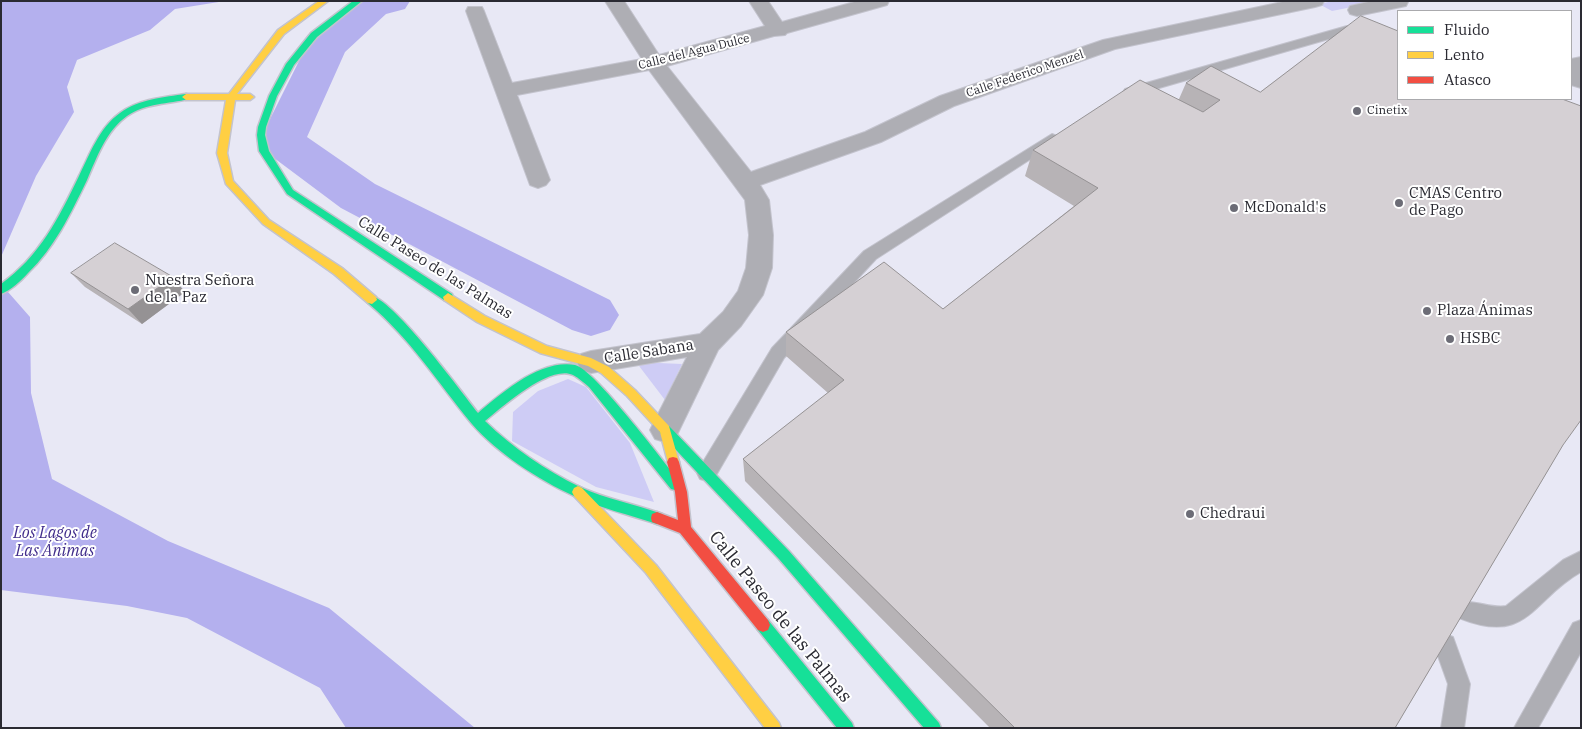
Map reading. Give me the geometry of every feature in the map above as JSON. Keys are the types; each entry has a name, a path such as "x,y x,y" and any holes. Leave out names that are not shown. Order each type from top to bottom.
{"main road":[{"name":"Calle Paseo de las Palmas","path":"324,1 281,32 231,97 222,153 229,182 266,222 338,271 390,315 438,370 477,421 528,464 578,492 685,529 847,728"},
{"name":"Calle Paseo de las Palmas","path":"358,1 316,33 288,64 271,96 261,135 268,161 290,192 481,319 544,350 591,362 605,370 631,393 666,430 681,492 685,529"},
{"path":"1,290 13,284 43,254 112,124 131,109 160,100 271,96"},
{"path":"477,421 529,380 560,369 576,370 586,377 598,390 681,492"},
{"path":"666,430 784,555 934,728"},
{"path":"578,492 651,569 774,728"}],"street":[{"name":"Calle Sabana","path":"614,1 654,63 746,182 757,200 761,235 759,268 750,295 732,319 708,343 666,430"},
{"path":"758,1 778,31"},
{"name":"Calle del Agua Dulce","path":"505,91 654,63 778,31 880,1"},
{"name":"Calle Federico Menzel","path":"746,182 873,138 947,101 1110,44 1315,1"},
{"path":"1357,10 1399,2"},
{"path":"474,11 538,180"},
{"path":"1581,63 1572,65 1576,80 1581,82"},
{"name":"Calle Sabana","path":"591,362 708,343"}],"lane":[{"path":"1120,95 1347,30 1397,54"},
{"path":"707,473 778,353 870,255 1062,132"},
{"path":"1467,611 1498,618 1515,613 1568,566 1581,561"},
{"path":"1526,728 1581,631"},
{"path":"1445,646 1459,684 1452,728"}],"shaded area":[{"path":"1333,1 1377,2 1332,11 1319,4"},
{"path":"636,362 682,364 665,400"},
{"path":"568,379 586,387 630,443 654,502 596,487 512,441 513,412 538,391"}],"water":[{"path":"1,1 225,1 175,9 150,30 77,60 67,87 74,112 36,176 1,257"},
{"name":"Los Lagos de Las Ánimas","path":"1,284 30,317 31,393 52,479 168,541 329,608 475,728 346,728 320,688 187,618 127,606 1,590"}],"building":[{"path":"1361,16 1397,31 1397,100 1565,100 1581,106 1581,420 1563,445 1395,728 1015,728 743,459 844,380 786,332 884,262 943,309 1098,188 1033,150 1140,80 1203,112 1220,100 1186,83 1211,66 1260,92"},
{"path":"115,243 173,277 128,309 71,273"}],"waterway":[{"path":"391,1 373,5 327,47 282,141 358,196 591,315"}],"traffic: fast":[{"path":"358,1 314,35 290,64 273,96 262,127 261,135 264,151 290,192 448,297"},
{"path":"1,290 30,265 53,235 99,145 112,125 124,114 138,107 162,100 186,97"},
{"path":"372,300 390,315 438,370 477,421 498,441 528,464 578,492 657,518"},
{"path":"477,421 509,394 536,377 562,369 575,370 593,384 675,485"},
{"path":"665,430 784,555 934,728"},
{"path":"763,625 847,728"}],"traffic: slow":[{"path":"324,1 281,32 231,97 222,153 229,182 266,222 338,271 372,300"},
{"path":"186,97 250,97"},
{"path":"448,297 481,319 544,350 591,362 605,370 631,393 665,430 673,462"},
{"path":"578,492 651,569 774,728"}],"traffic: jam":[{"path":"673,462 681,492 685,529"},
{"path":"657,518 685,529 763,625"}],"place":[{"name":"Cinetix","path":"1357,111"},
{"name":"CMAS Centro de Pago","path":"1399,203"},
{"name":"McDonald's","path":"1234,208"},
{"name":"Nuestra Señora de la Paz","path":"135,290"},
{"name":"Plaza Ánimas","path":"1427,311"},
{"name":"HSBC","path":"1450,339"},
{"name":"Chedraui","path":"1190,514"}]}
